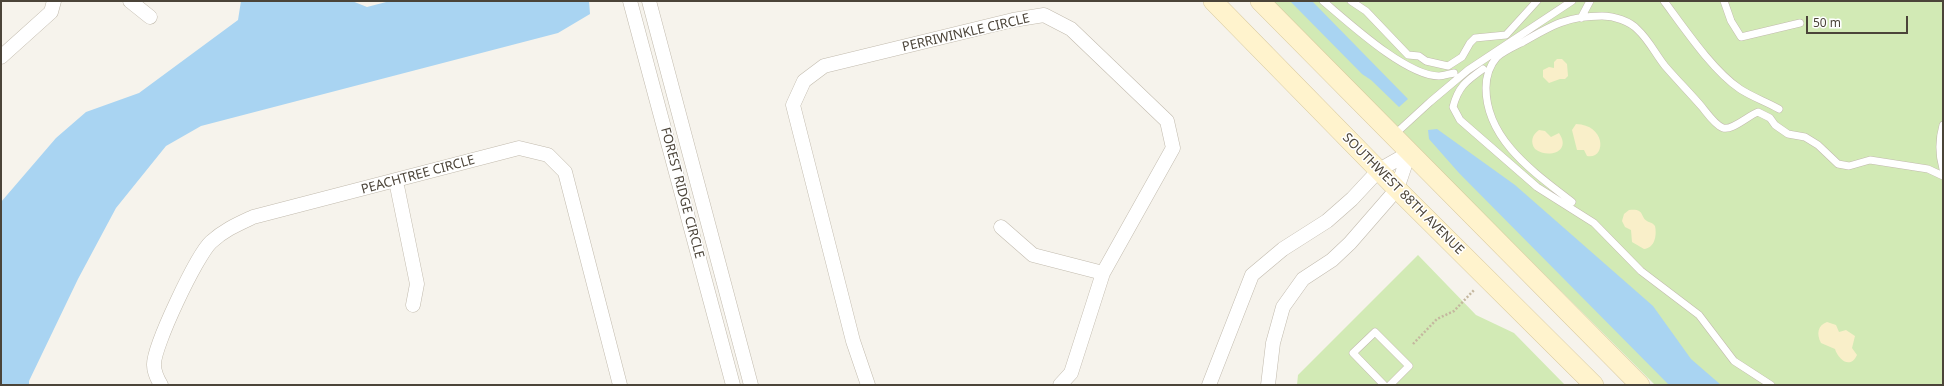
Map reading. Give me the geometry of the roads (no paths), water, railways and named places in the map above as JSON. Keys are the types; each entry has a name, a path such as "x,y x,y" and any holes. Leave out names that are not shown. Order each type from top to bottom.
{"main road":[{"name":"SOUTHWEST 88TH AVENUE","path":"1213,1 1397,189 1594,385"},
{"path":"1260,1 1640,385"}],"street":[{"path":"1,57 51,12 54,1"},
{"path":"130,1 150,17"},
{"name":"FOREST RIDGE CIRCLE","path":"630,1 733,385"},
{"name":"FOREST RIDGE CIRCLE","path":"649,1 751,385"},
{"name":"PERRIWINKLE CIRCLE","path":"868,385 853,341 793,105 804,81 824,66 1013,20 1044,15 1071,29 1167,121 1173,148 1103,273 1071,373 1060,385"},
{"name":"PEACHTREE CIRCLE","path":"161,385 154,365 159,341 200,257 211,242 233,226 253,217 519,148 548,155 565,172 620,385"},
{"path":"1209,385 1252,275 1283,249 1327,221 1352,199 1379,170 1409,153"},
{"path":"1268,385 1273,343 1283,307 1292,292 1303,279 1332,260 1350,243 1397,189 1409,153"},
{"path":"396,181 417,284 413,305"},
{"path":"1001,227 1033,255 1103,273"}],"lane":[{"path":"1323,1 1388,54 1419,70 1438,76 1454,73"},
{"path":"1351,1 1366,11 1408,55 1419,56 1426,61 1448,66 1462,57 1470,43 1476,38 1506,35 1537,1"},
{"path":"1394,136 1430,102 1468,70 1572,1"},
{"path":"1581,18 1590,1"},
{"path":"1664,1 1714,66 1740,89 1779,109"},
{"path":"1724,1 1731,21 1741,37 1800,23"},
{"path":"1572,202 1537,176 1506,143 1494,123 1486,101 1486,77 1498,57 1562,20 1603,16 1616,18 1638,29 1665,66 1713,120 1723,128 1730,128 1750,115 1758,112 1770,118 1776,125 1788,134 1806,137 1818,145 1838,164 1849,166 1870,160 1928,169 1943,176"},
{"path":"1483,69 1469,79 1457,92 1453,107 1460,120 1537,187 1594,223 1641,271 1699,315 1734,362 1771,385"},
{"path":"1943,125 1940,136 1940,150 1943,169"},
{"path":"1384,385 1353,353 1375,332 1409,366 1390,385"}],"water":[{"path":"241,1 352,1 367,7 390,1 589,1 590,14 558,33 201,126 166,146 116,208 78,279 29,381 29,385 1,385 1,202 56,138 86,112 139,93 238,20"},
{"path":"1290,1 1312,1 1408,99 1399,107 1371,80 1362,74"},
{"path":"1437,129 1515,185 1653,306 1691,359 1721,385 1669,385 1459,173 1429,139 1428,130"}]}
